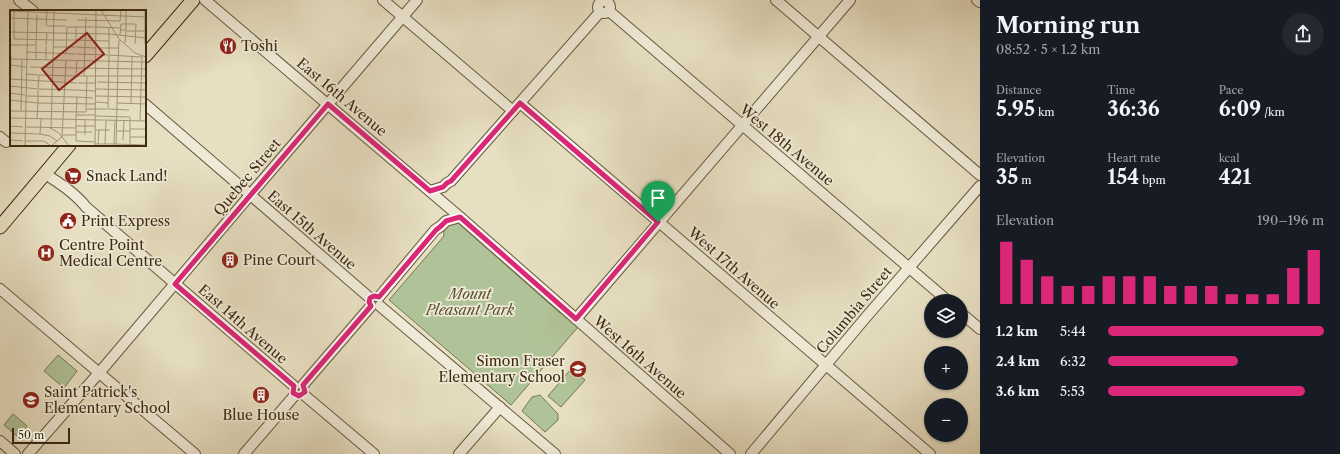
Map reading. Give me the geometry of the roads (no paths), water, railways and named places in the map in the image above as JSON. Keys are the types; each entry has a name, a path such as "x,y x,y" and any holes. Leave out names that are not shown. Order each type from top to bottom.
{"main road":[{"path":"146,55 193,0"},
{"path":"0,227 68,146"}],"street":[{"path":"19,0 31,10"},
{"name":"East 16th Avenue","path":"205,0 460,217"},
{"path":"383,0 513,111"},
{"name":"Quebec Street","path":"28,454 69,408 417,0"},
{"path":"776,0 980,175"},
{"path":"576,319 850,0"},
{"path":"430,191 443,187 451,181 520,103 603,5"},
{"name":"West 18th Avenue","path":"603,5 742,126 940,294"},
{"name":"West 17th Avenue","path":"520,103 930,454"},
{"name":"East 15th Avenue","path":"146,105 375,302 555,454"},
{"name":"East 14th Avenue","path":"45,174 62,184 86,207 374,454"},
{"name":"Columbia Street","path":"752,454 826,365 980,186"},
{"path":"244,454 436,230 446,221 460,217"},
{"name":"West 16th Avenue","path":"460,217 730,454"},
{"path":"0,289 195,454"},
{"path":"968,319 980,329"},
{"path":"460,454 500,408"},
{"path":"0,441 15,454"}],"place":[{"name":"Toshi","path":"228,46"},
{"name":"Snack Land!","path":"73,176"},
{"name":"Print Express","path":"68,221"},
{"name":"Centre Point Medical Centre","path":"46,253"},
{"name":"Pine Court","path":"230,260"},
{"name":"Simon Fraser Elementary School","path":"578,369"},
{"name":"Blue House","path":"261,395"},
{"name":"Saint Patrick's Elementary School","path":"31,400"}],"park label":[{"name":"Mount Pleasant Park","path":"470,302"}]}
